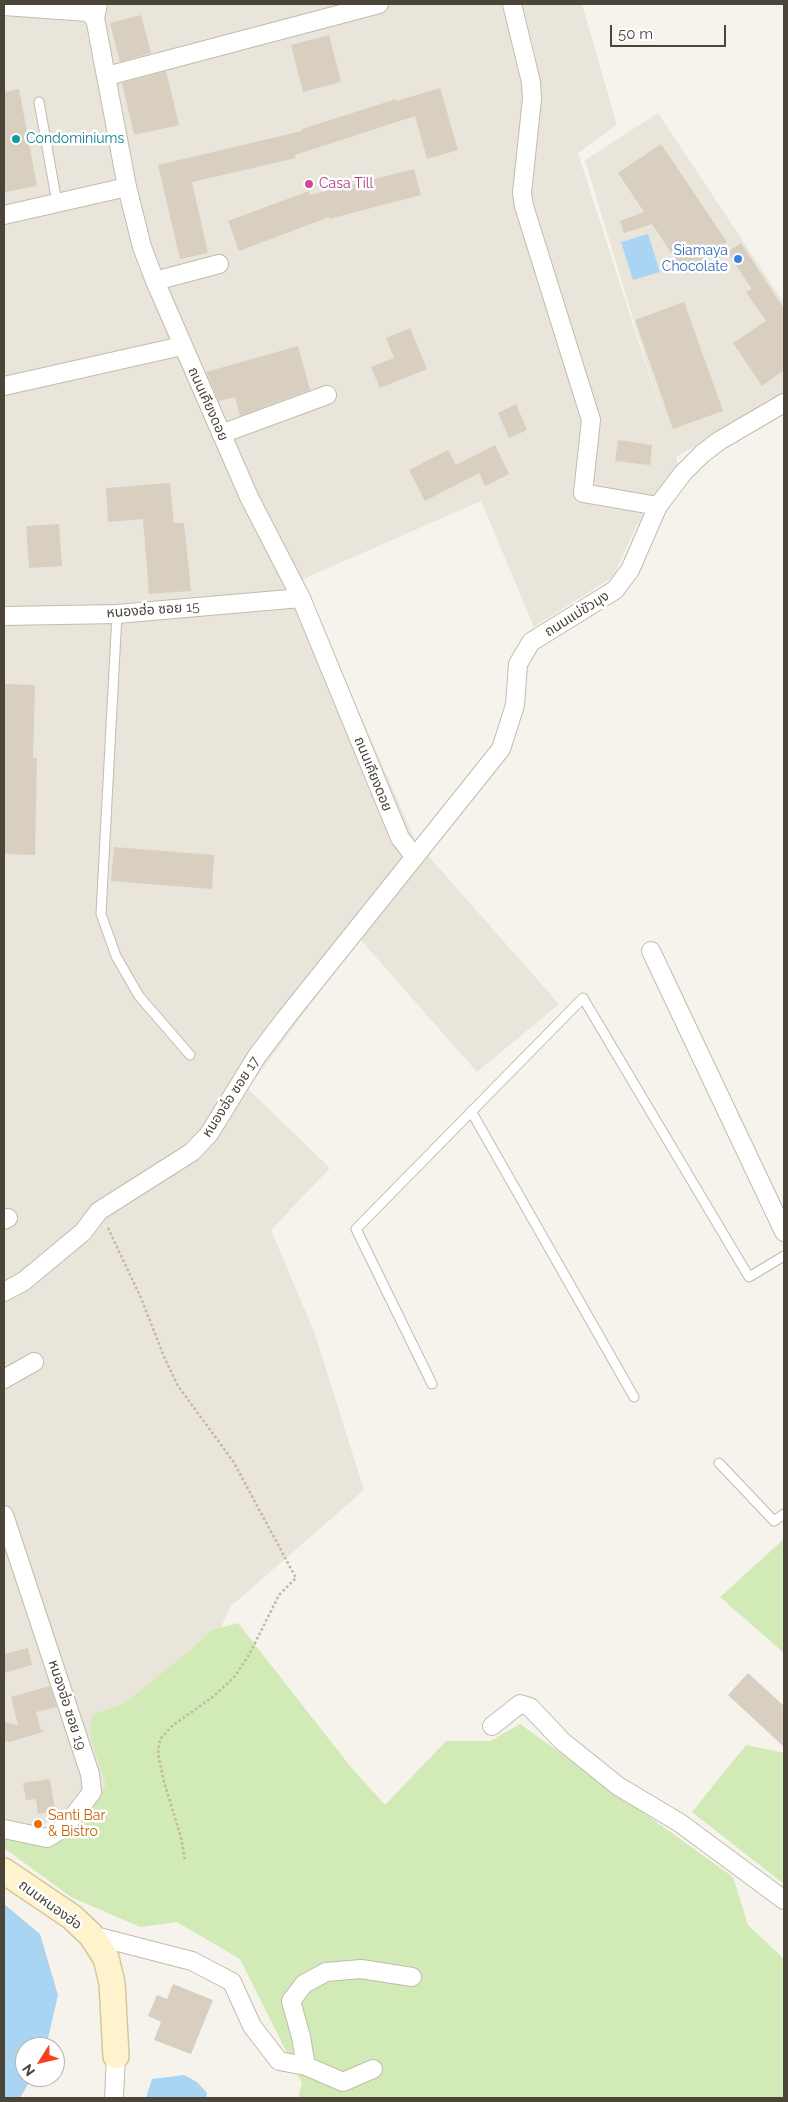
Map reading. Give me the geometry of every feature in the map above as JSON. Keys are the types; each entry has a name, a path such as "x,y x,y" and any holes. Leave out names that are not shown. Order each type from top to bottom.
{"street":[{"path":"107,76 379,4"},
{"path":"512,4 531,82 532,99 522,193 524,206 591,420 583,493 658,506"},
{"name":"ถนนเคียงดอย","path":"4,6 87,12 97,11 127,187 142,247 155,282 249,497 301,598 400,838 414,857"},
{"path":"4,215 127,187"},
{"path":"155,282 219,264"},
{"path":"4,386 182,346"},
{"path":"221,434 327,395"},
{"name":"ถนนแม่ขัวมุง","path":"414,857 501,749 515,705 518,664 531,642 615,590 630,570 658,506 683,473 702,454 719,442 784,403"},
{"name":"หนองฮ่อ ซอย 15","path":"4,616 117,614 301,598"},
{"name":"หนองฮ่อ ซอย 17","path":"4,1292 24,1281 75,1238 99,1211 192,1152 209,1134 262,1049 414,857"},
{"path":"651,952 784,1232"},
{"path":"4,1379 34,1362"},
{"name":"หนองฮ่อ ซอย 19","path":"4,1514 90,1774 92,1792 66,1828 48,1838 4,1829"},
{"path":"492,1726 520,1704 530,1707 562,1741 618,1786 680,1823 784,1900"},
{"name":"ถนนหนองฮ่อ","path":"4,1871 72,1917 91,1935 106,1958 112,1983 116,2056"},
{"path":"91,1935 192,1961 232,1982 252,2026 279,2061 306,2066 343,2082 373,2070"},
{"path":"306,2066 301,2037 291,2001 304,1984 326,1972 361,1969 412,1977"},
{"path":"114,2098 116,2056"}],"lane":[{"path":"39,102 57,203"},
{"path":"117,614 101,914 116,956 139,996 190,1055"},
{"path":"432,1384 356,1229 584,998 749,1277 784,1256"},
{"path":"471,1112 634,1397"},
{"path":"719,1463 774,1521 784,1514"}],"path":[{"path":"99,1211 142,1298 165,1359 178,1386 233,1461 296,1578 279,1595 249,1655 235,1676 214,1696 172,1726 160,1740 158,1753 164,1782 181,1837 184,1861"}],"shaded area":[{"path":"4,4 582,4 617,125 578,153 664,421 585,160 658,113 784,303 784,396 676,457 678,465 636,527 613,577 534,627 481,501 301,580 416,842 559,1004 477,1072 359,938 248,1089 330,1168 271,1230 315,1334 364,1490 231,1606 186,1701 127,1782 43,1825 4,1833"}],"green space":[{"path":"784,1539 784,1653 720,1597"},
{"path":"238,1623 350,1766 385,1805 446,1741 490,1741 520,1724 733,1877 748,1925 784,1959 784,2098 298,2098 302,2083 240,1959 177,1922 140,1927 71,1897 4,1848 4,1838 57,1828 90,1809 106,1785 89,1731 93,1714 124,1704 212,1630"},
{"path":"746,1745 784,1753 784,1884 692,1812"}],"water":[{"path":"648,234 660,272 633,280 621,242"},
{"path":"4,1904 40,1934 58,1995 48,2037 15,2037 15,2087 26,2087 20,2098 4,2098"},
{"path":"184,2075 197,2082 207,2093 206,2098 146,2098 152,2079"}],"building":[{"path":"141,15 151,53 120,62 110,23"},
{"path":"329,35 341,82 303,92 291,45"},
{"path":"166,71 179,125 134,135 122,83"},
{"path":"440,88 458,150 427,159 415,116 295,155 296,158 192,182 208,253 180,259 158,165 302,131 302,129 396,99 397,101"},
{"name":"Condominiums","path":"19,89 37,186 4,192 4,92"},
{"path":"661,144 727,242 684,272 652,224 624,233 620,221 644,212 618,173"},
{"path":"414,169 421,195 329,219 329,217 239,251 228,221 309,191 310,195"},
{"path":"741,243 784,309 784,370 762,386 733,343 766,321 746,292 752,289 727,252"},
{"path":"684,302 723,411 673,429 635,320"},
{"path":"410,328 427,369 380,388 371,367 394,358 386,338"},
{"path":"298,346 310,390 240,416 235,397 219,401 206,372"},
{"path":"516,404 527,430 509,438 498,413"},
{"path":"618,440 652,445 650,465 615,461"},
{"path":"495,445 509,474 485,486 479,473 425,501 409,470 448,450 456,465"},
{"path":"170,483 174,523 184,523 191,591 149,594 143,519 108,522 106,488"},
{"path":"59,524 62,566 29,568 26,526"},
{"path":"4,684 35,685 33,758 37,758 35,855 4,854"},
{"path":"114,847 214,855 212,889 111,881"},
{"path":"28,1648 32,1665 4,1673 4,1654"},
{"path":"748,1673 784,1706 784,1747 728,1695"},
{"path":"50,1686 57,1707 36,1712 41,1730 46,1731 10,1742 4,1740 4,1722 18,1725 11,1697"},
{"path":"50,1779 55,1811 38,1814 36,1799 26,1800 23,1783"},
{"path":"173,1984 213,2000 191,2054 154,2040 161,2022 148,2016 157,1995 167,1999"}],"place":[{"name":"Condominiums","path":"16,139"},
{"name":"Casa Till","path":"309,184"},
{"name":"Siamaya Chocolate","path":"738,259"},
{"name":"Santi Bar & Bistro","path":"38,1824"}]}
